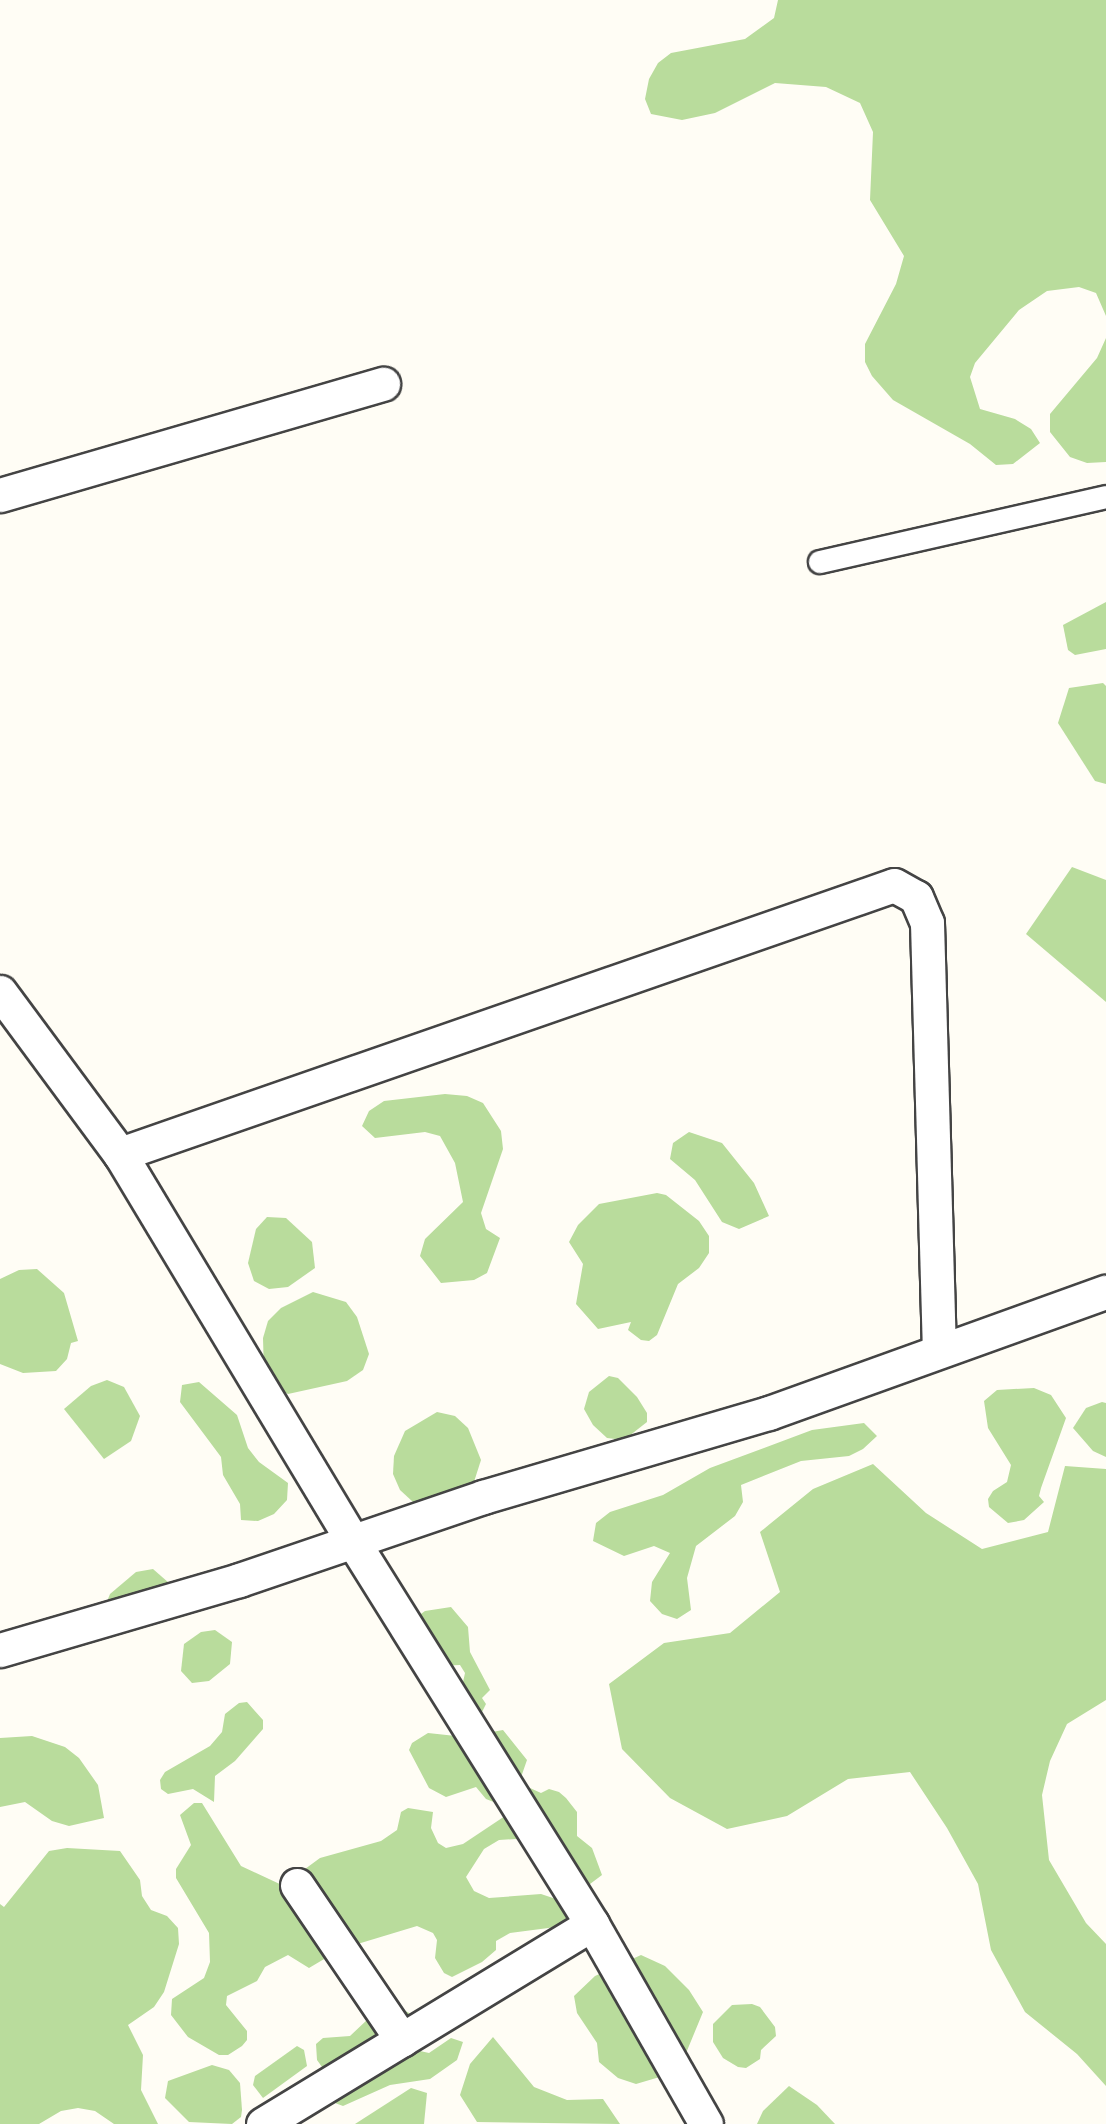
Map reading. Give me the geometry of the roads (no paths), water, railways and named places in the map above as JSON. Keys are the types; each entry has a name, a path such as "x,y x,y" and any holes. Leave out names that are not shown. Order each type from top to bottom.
{"street":[{"path":"0,495 383,384"},
{"path":"120,1154 894,885 916,897 927,923 939,1350"},
{"path":"0,992 120,1154 354,1543 592,1924 706,2124"},
{"path":"0,1650 354,1543 483,1497 769,1413 939,1350 1106,1292"},
{"path":"297,1885 402,2040"},
{"path":"263,2124 592,1924"}],"lane":[{"path":"820,562 1106,497"}]}
